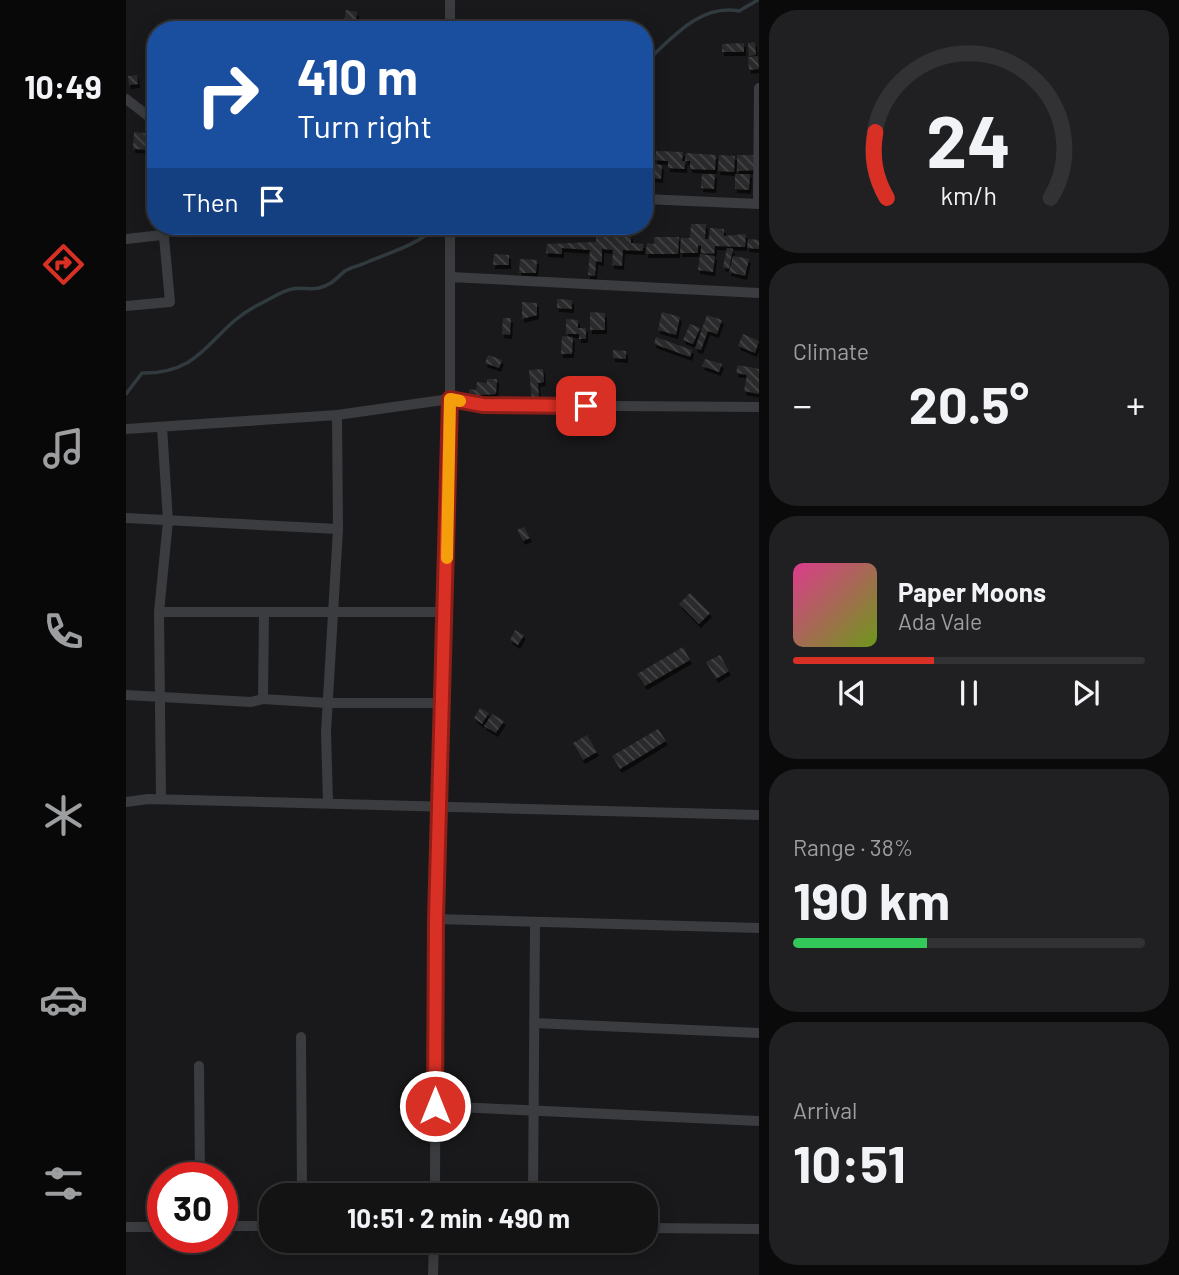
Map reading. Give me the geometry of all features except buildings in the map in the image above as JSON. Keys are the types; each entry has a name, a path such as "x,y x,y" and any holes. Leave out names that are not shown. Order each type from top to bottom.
{"street":[{"path":"450,0 450,21"},
{"path":"653,199 758,204 759,88"},
{"path":"126,99 147,115"},
{"path":"126,239 147,234"},
{"path":"126,306 170,302 163,235"},
{"path":"435,1183 436,919 446,612 450,235"},
{"path":"450,277 759,293"},
{"path":"126,429 337,415 450,399 483,405 759,407"},
{"path":"328,802 327,703 338,529 337,415"},
{"path":"161,799 159,612 168,521 162,427"},
{"path":"126,518 338,529"},
{"path":"159,612 446,612"},
{"path":"263,699 264,613"},
{"path":"126,695 251,702 263,699 327,703 443,703"},
{"path":"126,802 161,799 441,804 759,815"},
{"path":"436,919 759,928"},
{"path":"533,1183 535,922"},
{"path":"534,1023 759,1032"},
{"path":"301,1037 302,1183"},
{"path":"199,1066 200,1162"},
{"path":"435,1106 759,1121"},
{"path":"238,1226 259,1226"},
{"path":"126,1227 147,1227"},
{"path":"658,1228 759,1229"},
{"path":"433,1275 434,1253"}],"waterway":[{"path":"653,55 678,32 700,17 712,12 739,11 758,0"},
{"path":"126,394 142,373 163,371 194,358 242,315 258,305 288,290 316,289 327,285 347,270 393,252 426,235"}],"slow traffic":[{"path":"447,558 450,399 460,401"}],"route":[{"path":"435,1106 436,919 442,779 450,399 483,405 586,406"}]}
